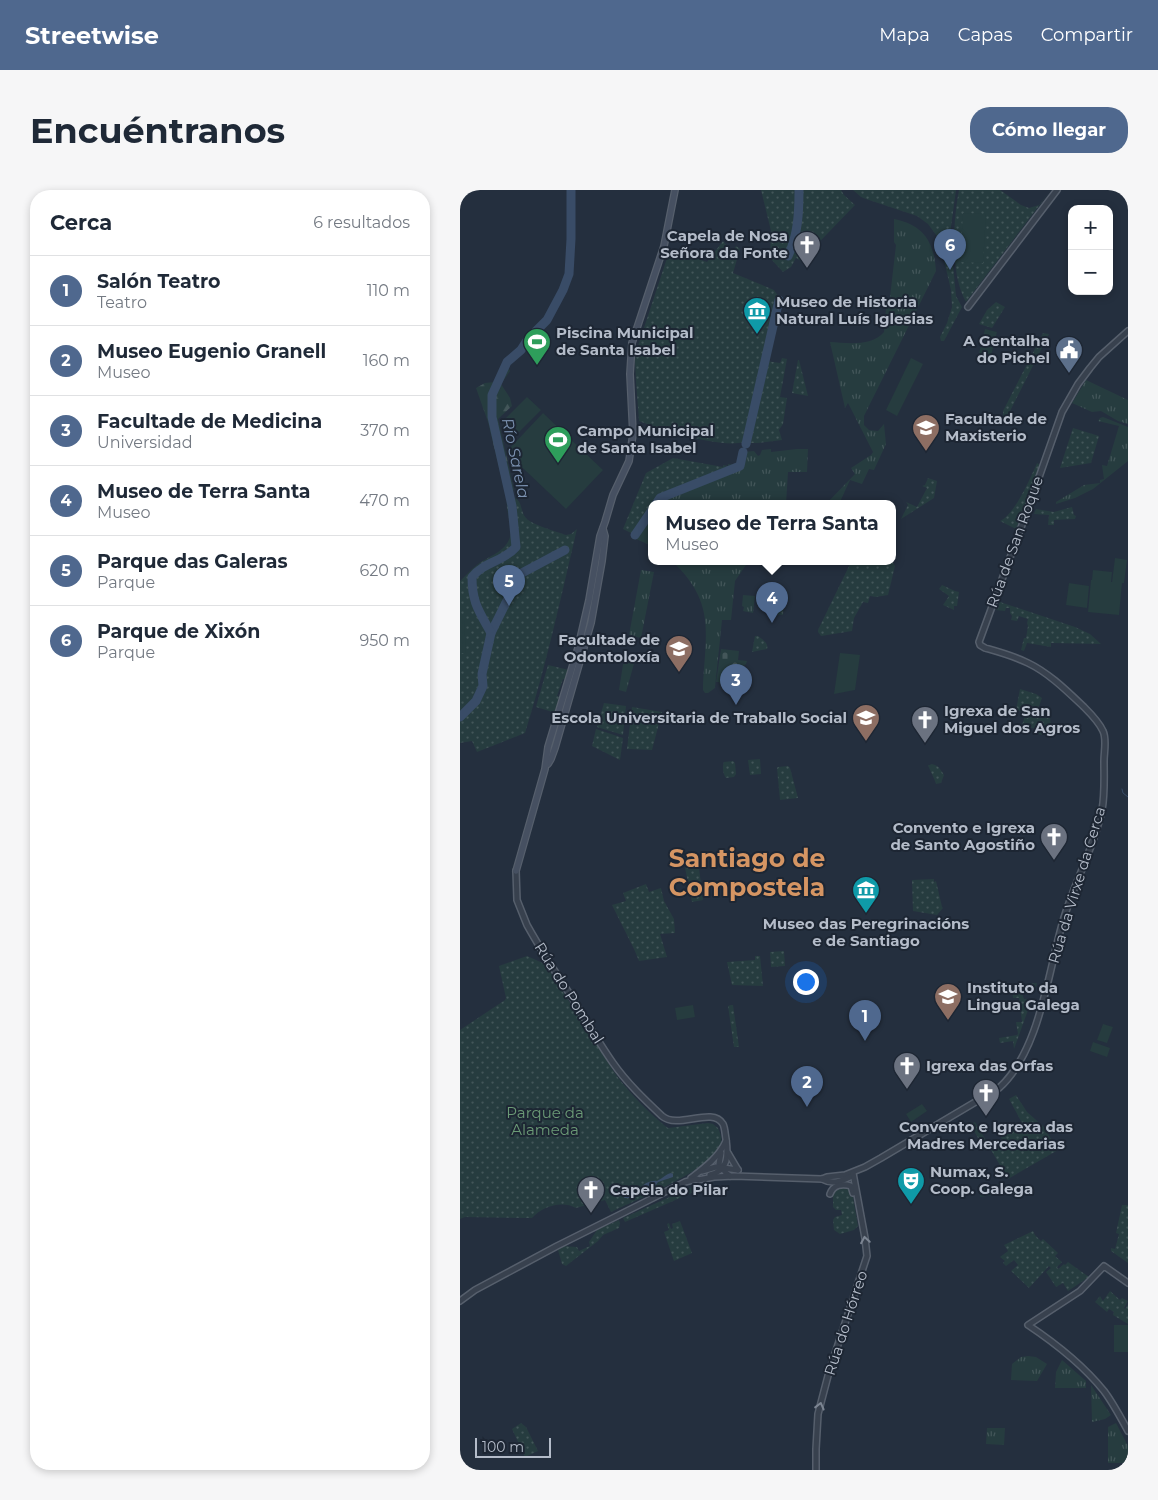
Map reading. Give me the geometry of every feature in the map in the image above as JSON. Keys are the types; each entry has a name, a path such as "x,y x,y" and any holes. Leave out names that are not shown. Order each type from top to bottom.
{"main road":[{"path":"548,764 547,749 581,638 600,536 614,492 629,461 633,426 630,374 632,343 664,246 675,190"},
{"path":"516,871 589,630 602,561 605,536 603,530"}],"street":[{"path":"968,308 1057,190"},
{"name":"Rúa de San Roque","path":"1105,739 1103,730 1095,719 1045,674 1024,661 985,648 979,642 1062,412 1078,384 1098,357 1128,331"},
{"name":"Rúa da Virxe da Cerca","path":"849,1176 999,1088 1007,1081 1017,1067 1037,1020 1064,918 1103,806 1105,739"},
{"name":"Rúa do Pombal","path":"516,871 517,900 522,914 534,937 614,1064 664,1118 670,1121 716,1118 724,1128 726,1141"},
{"path":"726,1141 719,1161 730,1176"},
{"path":"685,1182 717,1172 722,1167 726,1162 728,1154 726,1141"},
{"path":"699,1173 721,1152"},
{"path":"728,1154 744,1176"},
{"path":"460,1301 475,1290 699,1173 710,1168 722,1167 738,1170"},
{"path":"695,1179 744,1176 822,1179 849,1176"},
{"path":"822,1179 829,1183 849,1176"},
{"path":"829,1183 833,1180 849,1176"},
{"name":"Rúa do Hórreo","path":"816,1470 818,1414 829,1372 867,1256 862,1224 849,1176"},
{"path":"830,1194 835,1186 851,1186 859,1222 862,1224"},
{"path":"1128,1283 1104,1266 1080,1291 1028,1325 1070,1356 1083,1369 1104,1392 1128,1431"}],"green space":[{"path":"761,190 841,190 855,205 801,261 796,258 791,267 783,272 770,258 771,231"},
{"path":"853,190 956,190 950,234 956,296 962,307 944,341 941,341 940,337 952,307 951,290 939,239 928,224 917,216 861,197"},
{"path":"959,190 1000,190 1021,205 1029,208 1039,205 1051,190 966,302 957,277 954,247 955,217"},
{"path":"963,213 986,214 983,263 960,262"},
{"path":"894,219 920,230 930,243 936,271 864,416 864,425 869,430 878,431 884,424 886,444 874,470 869,469 862,484 850,480 841,500 830,500 855,474 851,468 873,452 848,403 845,408 830,342 866,342 879,337 884,332 896,245 894,242"},
{"path":"723,241 732,252 736,246 740,249 733,273 774,290 778,296 744,442 734,443 707,441 639,421 636,381 635,360 637,349 670,249 707,262"},
{"path":"996,302 1005,307 992,328 979,324 987,310"},
{"path":"985,329 997,332 991,356 979,353"},
{"path":"1043,333 1049,334 1005,421 1003,419 1003,411"},
{"path":"782,358 787,359 780,397 787,398 783,424 779,430 782,440 748,443 766,361 780,363"},
{"path":"911,358 923,364 897,416 886,410"},
{"path":"799,360 808,396 792,393"},
{"path":"507,366 510,371 501,384 510,398 512,406 498,419 514,490 511,492 505,492 488,422 476,388 485,383 495,382"},
{"path":"1086,380 1128,400 1128,424 1118,421 1101,411 1092,412 1072,403"},
{"path":"527,397 541,410 519,432 505,419"},
{"name":"Campo Municipal de Santa Isabel","path":"543,413 603,470 566,509 506,452"},
{"path":"1103,417 1128,427 1128,461 1093,489 1075,498 1056,504 1056,502 1084,485 1100,483 1100,480 1104,479 1102,465 1107,466 1119,426 1098,421"},
{"path":"1073,428 1099,436 1091,463 1060,468"},
{"path":"771,449 771,452 808,449 807,472 788,472 786,500 661,500 742,467 743,452 754,451 758,456 762,450"},
{"path":"673,458 723,467 723,465 728,466 728,464 737,465 658,497 656,500 648,500 648,512 633,534 623,529 646,473"},
{"path":"1037,463 1040,465 1016,529 1000,521 1006,517 1016,504"},
{"path":"928,478 937,481 934,498 901,519 908,505 906,502 917,507 927,488 922,486 925,485"},
{"path":"508,497 513,497 519,501 524,515 533,523 566,535 571,534 577,529 533,708 525,733 477,752 472,741 460,743 460,581 482,561 503,548 510,538 511,527 507,505"},
{"path":"1072,507 1076,516 1075,519 1054,520 1054,525 1048,525 1049,515 1034,514 1036,509 1054,512"},
{"path":"648,518 648,544 636,539 636,535"},
{"path":"1115,558 1127,560 1124,583 1122,583 1119,615 1088,612 1093,570 1112,572 1112,582"},
{"path":"676,565 746,565 735,581 731,620 722,620 715,688 708,693 705,693 703,690 705,621 697,592"},
{"path":"850,565 894,565 888,595 870,596 868,603 863,602 854,618 852,631 821,636 818,630"},
{"path":"641,570 654,572 641,638 629,635"},
{"path":"1069,583 1089,586 1087,608 1066,605"},
{"path":"942,585 959,592 957,606 954,606 954,610 943,605 949,596 939,589"},
{"path":"743,595 755,596 753,613 743,611"},
{"path":"769,599 784,600 783,615 768,614"},
{"path":"1000,602 1075,627 1090,634 1101,644 1051,643 1051,647 1027,643 1024,651 1021,650 1024,638 1026,638 1028,619 1019,616 1017,621 1011,620 1010,608 1006,608 1005,611 996,610"},
{"path":"460,620 464,620 466,653 460,653"},
{"path":"755,636 765,641 767,649 752,652"},
{"path":"721,649 739,651 738,660 747,661 746,664 720,684 716,682"},
{"path":"840,653 860,655 855,690 834,694"},
{"path":"624,658 635,660 626,692 619,690"},
{"path":"548,665 569,670 566,680 563,679 557,696 560,697 556,713 536,707"},
{"path":"1020,689 1042,698 1037,718 1050,718 1052,733 1043,732 1042,735 1038,734 1039,730 1022,725 1026,713 1016,710"},
{"path":"604,703 626,706 623,735 597,727"},
{"path":"632,707 662,712 652,750 627,749"},
{"path":"596,729 623,738 620,760 592,746"},
{"path":"760,759 761,774 750,775 748,760"},
{"path":"733,761 736,774 734,777 726,778 723,770 724,762"},
{"path":"928,765 937,766 944,775 941,783 936,784"},
{"path":"788,766 798,798 780,800 777,768"},
{"path":"698,860 703,900 692,902 684,863"},
{"path":"934,879 943,908 937,915 913,911 912,880"},
{"path":"646,884 649,892 661,888 664,901 674,919 675,933 660,934 667,957 639,961 612,905 626,901 623,893"},
{"path":"784,951 785,966 771,967 770,952"},
{"name":"Parque da Alameda","path":"527,956 545,964 617,1076 651,1114 668,1128 708,1123 718,1128 721,1135 721,1143 716,1153 705,1163 673,1183 611,1212 605,1200 576,1208 564,1205 552,1206 532,1218 465,1217 460,1219 460,1030 505,1000 499,966"},
{"path":"755,956 760,956 763,986 732,985 727,962 755,960"},
{"path":"1037,983 1035,991 1028,986 1021,991 1024,999 1032,999 1014,1049 1013,1041 1000,1043 999,1038 1017,1035 1016,1022 1022,1022 1019,998 1013,998 1010,985"},
{"path":"693,1005 695,1017 677,1020 675,1008"},
{"path":"733,1005 739,1047 734,1047 728,1006"},
{"path":"1103,1024 1113,1027 1107,1043 1097,1040"},
{"path":"1093,1042 1110,1048 1107,1057 1090,1051"},
{"path":"1016,1095 1027,1112 1043,1126 1058,1150 1008,1179 987,1143 982,1145 969,1122 972,1124 975,1122 987,1142 1002,1139 1000,1135 1022,1123 1009,1099"},
{"path":"922,1104 927,1111 911,1122 906,1114"},
{"path":"999,1184 1001,1194 980,1197 979,1186"},
{"path":"694,1186 696,1191 625,1222 623,1218"},
{"path":"848,1187 852,1192 858,1226 854,1230 840,1234 834,1230 833,1220 835,1217 842,1215 841,1210 836,1210 833,1207 833,1193 837,1188"},
{"path":"1122,1205 1128,1205 1128,1263 1111,1251 1111,1248 1115,1249 1119,1234 1116,1233"},
{"path":"619,1220 619,1228 603,1235 598,1241 566,1266 562,1264 558,1250 563,1246 577,1247 579,1251 590,1246 589,1242 597,1230"},
{"path":"680,1221 692,1253 674,1261 664,1232 669,1230 667,1224 669,1223 671,1229 673,1228 672,1224"},
{"path":"1033,1231 1041,1241 1043,1239 1058,1253 1055,1256 1062,1262 1057,1267 1058,1269 1068,1262 1089,1277 1068,1291 1063,1283 1056,1287 1046,1272 1051,1268 1049,1266 1029,1288 1011,1271 1018,1265 1014,1260 1006,1266 1003,1263 1005,1261 1000,1257 1008,1251 1004,1245"},
{"path":"1110,1291 1120,1300 1122,1298 1128,1301 1124,1308 1128,1304 1128,1324 1113,1315 1114,1312 1109,1309 1107,1312 1095,1302 1100,1296 1103,1301"},
{"path":"1114,1325 1128,1325 1128,1352 1114,1352"},
{"path":"1021,1357 1036,1357 1047,1364 1037,1381 1011,1380 1012,1364"},
{"path":"1062,1360 1086,1381 1086,1388 1055,1388 1056,1372"},
{"path":"1091,1385 1111,1415 1105,1419 1092,1422"},
{"path":"521,1423 526,1427 538,1451 525,1457 512,1429"},
{"path":"1116,1423 1128,1446 1128,1463 1108,1463 1108,1427"},
{"path":"987,1428 1005,1428 1004,1445 986,1444"}],"water":[{"path":"671,1173 673,1177 658,1182 650,1189 633,1194 630,1198 624,1198 625,1195 639,1190 647,1183 657,1181"}],"waterway":[{"name":"Río Sarela","path":"460,717 476,701 483,686 482,674 491,633 475,600 472,577 516,547 512,506 492,417 492,395 507,362 521,350 528,339 547,320 563,290 569,274 571,190"},
{"path":"788,256 797,224 799,190"},
{"path":"746,444 779,300"},
{"path":"659,500 740,466 743,452"},
{"path":"635,535 648,516"},
{"path":"491,633 520,574 565,550"},
{"path":"1122,789 1123,793 1128,797"}],"place":[{"name":"Capela de Nosa Señora da Fonte","path":"807,269"},
{"name":"Parque de Xixón","path":"950,270"},
{"name":"Museo de Historia Natural Luís Iglesias","path":"757,335"},
{"name":"Piscina Municipal de Santa Isabel","path":"537,366"},
{"name":"A Gentalha do Pichel","path":"1069,374"},
{"name":"Facultade de Maxisterio","path":"926,452"},
{"name":"Campo Municipal de Santa Isabel","path":"558,464"},
{"name":"Parque das Galeras","path":"509,606"},
{"name":"Museo de Terra Santa","path":"772,623"},
{"name":"Facultade de Odontoloxía","path":"679,673"},
{"name":"Facultade de Medicina","path":"736,705"},
{"name":"Escola Universitaria de Traballo Social","path":"866,742"},
{"name":"Igrexa de San Miguel dos Agros","path":"925,744"},
{"name":"Convento e Igrexa de Santo Agostiño","path":"1054,861"},
{"name":"Museo das Peregrinacións e de Santiago","path":"866,914"},
{"name":"Instituto da Lingua Galega","path":"948,1021"},
{"name":"Salón Teatro","path":"865,1041"},
{"name":"Igrexa das Orfas","path":"907,1090"},
{"name":"Museo Eugenio Granell","path":"807,1107"},
{"name":"Convento e Igrexa das Madres Mercedarias","path":"986,1117"},
{"name":"Numax, S. Coop. Galega","path":"911,1205"},
{"name":"Capela do Pilar","path":"591,1214"}],"district":[{"name":"Santiago de Compostela","path":"747,872"}]}
